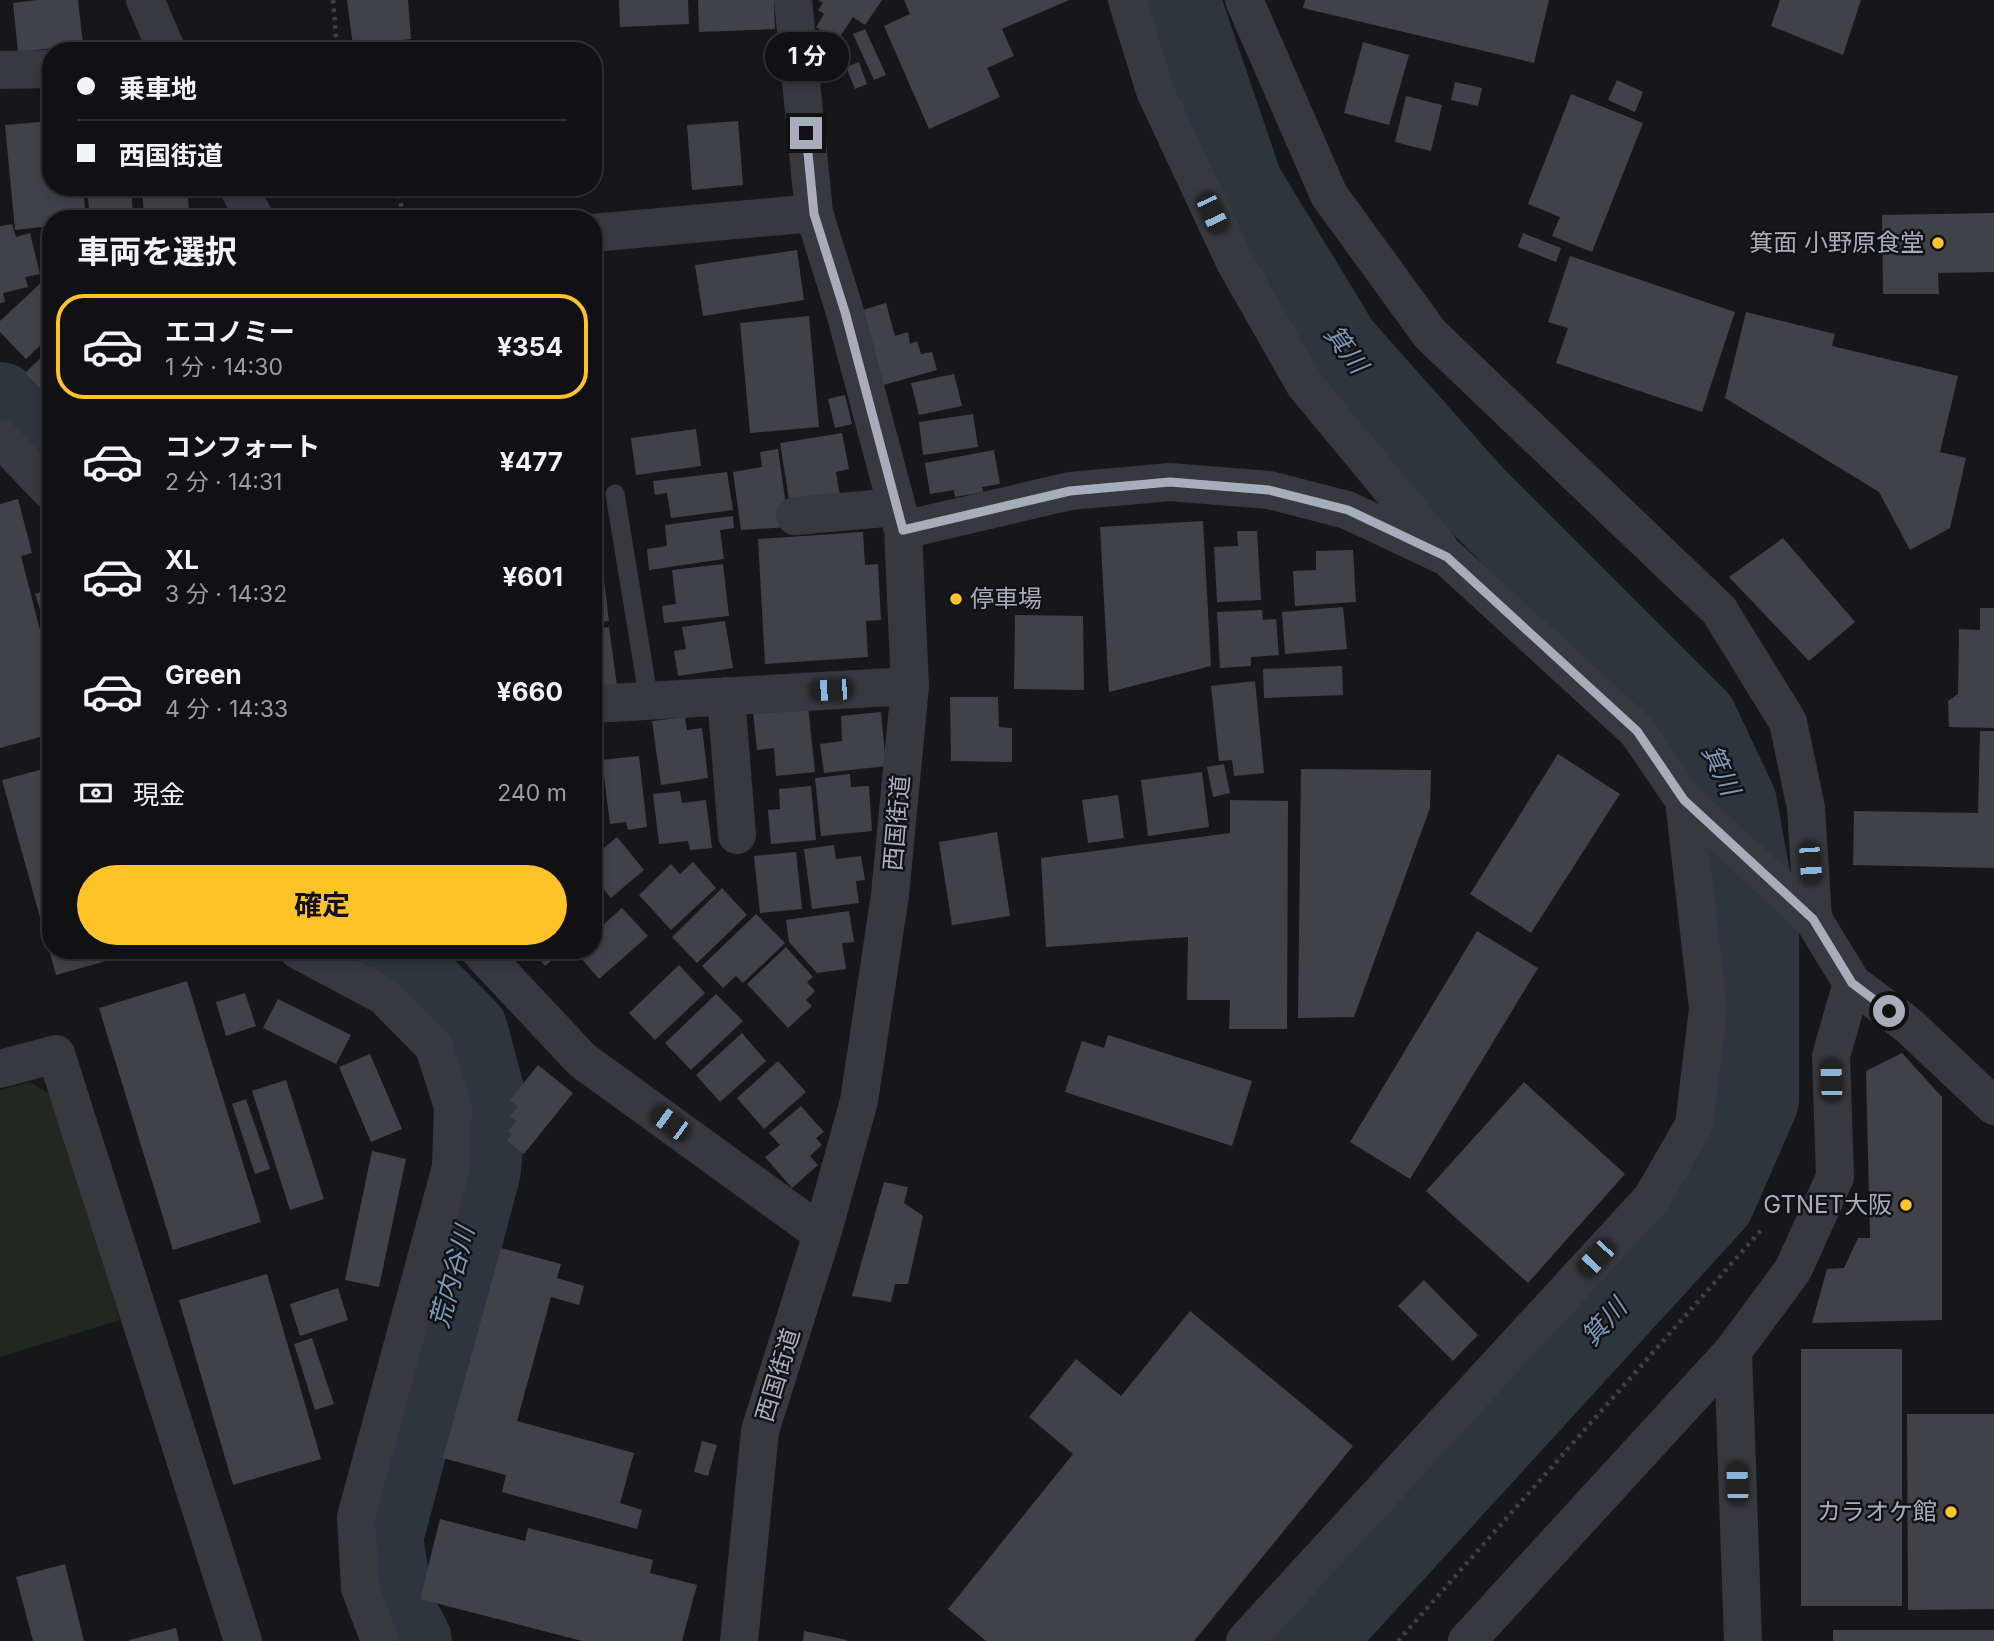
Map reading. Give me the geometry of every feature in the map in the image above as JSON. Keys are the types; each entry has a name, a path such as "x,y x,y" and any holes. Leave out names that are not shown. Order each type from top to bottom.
{"street":[{"path":"145,0 163,42"},
{"name":"西国街道","path":"739,1641 760,1431 822,1234 859,1101 890,895 910,686 899,518 845,312 814,214 793,0"},
{"path":"1127,0 1155,91 1235,262 1305,385 1447,557 1637,731 1684,800 1813,919 1852,983 1908,1025 1994,1106"},
{"path":"1244,0 1329,195 1430,334 1719,610 1788,722 1805,808 1813,919"},
{"path":"0,71 42,69"},
{"path":"602,232 814,214"},
{"path":"0,438 42,473"},
{"path":"795,516 899,518 1070,491 1170,482 1269,490 1348,510 1447,557"},
{"path":"602,704 910,686"},
{"path":"726,696 737,835"},
{"path":"1245,1641 1652,1198 1694,1125 1708,1009 1684,800"},
{"path":"315,959 384,996 434,1047 453,1107 452,1167 356,1517 360,1588 380,1641"},
{"path":"487,959 582,1060 822,1234"},
{"path":"1467,1641 1733,1351 1793,1270 1835,1177 1831,1056 1852,983"},
{"path":"0,1069 56,1054 243,1641"},
{"path":"1733,1351 1743,1641"}],"lane":[{"path":"615,494 649,701"}],"path":[{"path":"333,0 338,42"},
{"path":"1398,1641 1763,1228"}],"shaded area":[{"path":"30,1082 53,1096 120,1320 0,1357 0,1090"}],"building":[{"path":"78,0 83,42 42,42 42,49 18,52 13,3"},
{"path":"347,0 408,0 411,39 352,42"},
{"path":"619,0 688,0 689,24 620,27"},
{"path":"698,0 774,0 775,29 699,32"},
{"path":"818,0 882,0 865,25 853,17 837,41 816,27 824,14 818,10 823,3"},
{"path":"904,0 1069,0 1002,29 1014,56 987,68 1000,97 929,129 884,26 910,14"},
{"path":"1305,0 1549,0 1534,63 1303,8"},
{"path":"1780,0 1861,0 1843,55 1771,26"},
{"path":"865,29 886,75 874,80 853,34"},
{"path":"1363,42 1409,55 1389,125 1344,113"},
{"path":"859,62 867,84 855,89 846,67"},
{"path":"1617,80 1643,92 1635,112 1608,100"},
{"path":"1455,82 1482,88 1478,106 1451,100"},
{"path":"1571,94 1643,123 1592,252 1552,236 1560,217 1528,204"},
{"path":"1406,96 1442,105 1431,151 1395,142"},
{"path":"738,121 743,185 692,190 687,125"},
{"path":"42,122 42,196 84,196 85,210 42,210 42,227 15,230 5,125"},
{"path":"88,196 132,196 133,210 89,210"},
{"path":"143,196 188,196 189,210 144,210"},
{"name":"箕面 小野原食堂","path":"1994,213 1994,272 1938,273 1939,294 1883,294 1882,215"},
{"path":"12,224 16,237 30,233 40,274 25,277 28,287 3,293 5,302 0,303 0,226"},
{"path":"1523,233 1561,248 1556,262 1518,247"},
{"path":"797,250 804,300 703,316 695,265"},
{"path":"1570,256 1735,312 1702,412 1556,363 1568,328 1548,322"},
{"path":"42,282 42,344 26,359 0,332 0,321"},
{"path":"886,303 895,336 908,332 910,344 917,341 921,354 932,352 937,370 880,386 859,311"},
{"path":"1746,312 1835,334 1832,346 1958,376 1940,452 1966,458 1950,528 1910,550 1879,492 1725,398"},
{"path":"809,316 819,427 750,433 740,323"},
{"path":"42,357 42,390 25,373"},
{"path":"954,374 962,406 919,415 911,383"},
{"path":"845,395 852,424 835,428 828,399"},
{"path":"973,414 978,447 923,455 919,422"},
{"path":"696,429 701,466 636,475 631,438"},
{"path":"842,433 849,469 836,472 840,497 789,499 780,443"},
{"path":"778,449 789,527 741,530 733,472 762,467 760,452"},
{"path":"994,450 1000,484 982,487 983,492 955,497 954,490 930,494 925,463"},
{"path":"727,472 733,510 671,518 667,493 655,495 653,481"},
{"path":"18,499 32,553 21,556 42,638 42,736 0,748 0,504"},
{"path":"733,516 734,528 720,530 724,559 649,570 647,549 667,546 665,525"},
{"path":"1203,521 1211,666 1109,692 1100,527"},
{"path":"1237,531 1257,531 1261,600 1217,602 1214,547 1238,546"},
{"path":"863,532 865,565 878,564 881,620 866,621 868,657 765,664 758,539"},
{"path":"1783,538 1855,622 1809,661 1729,577"},
{"path":"1353,550 1356,602 1295,606 1293,571 1316,570 1316,551"},
{"path":"723,564 729,616 664,623 662,606 676,604 672,570"},
{"path":"602,573 609,621 602,622"},
{"path":"42,592 42,615 35,594"},
{"path":"1343,607 1347,649 1285,654 1282,612"},
{"path":"1980,608 1994,608 1994,728 1949,727 1948,701 1958,694 1959,629 1980,630"},
{"path":"1262,610 1263,620 1276,619 1279,655 1251,657 1251,666 1220,668 1217,612"},
{"path":"1015,615 1083,616 1084,690 1014,689"},
{"path":"725,621 733,668 678,676 674,651 686,649 682,627"},
{"path":"609,627 617,686 602,688 602,628"},
{"path":"1342,666 1343,695 1264,698 1263,669"},
{"path":"1255,681 1264,773 1234,776 1232,760 1219,761 1211,686"},
{"path":"950,697 998,697 999,727 1012,728 1012,762 951,761"},
{"path":"808,706 815,772 776,776 774,748 757,750 753,712"},
{"path":"881,712 886,766 824,773 820,744 842,741 841,716"},
{"path":"685,717 687,730 702,728 708,778 661,785 652,721"},
{"path":"1980,731 1994,731 1994,868 1853,865 1854,811 1978,813"},
{"path":"1558,754 1620,794 1531,933 1470,894"},
{"path":"639,756 647,827 628,830 626,822 610,824 602,760"},
{"path":"1224,764 1230,793 1213,797 1207,767"},
{"path":"42,769 42,924 2,780"},
{"path":"1301,769 1431,770 1430,808 1354,1017 1298,1018"},
{"path":"1202,772 1209,827 1148,836 1141,780"},
{"path":"850,774 851,787 869,786 872,831 821,836 815,778"},
{"path":"811,786 816,840 771,844 768,810 780,809 779,789"},
{"path":"680,791 682,803 706,800 712,848 690,850 688,841 659,844 653,794"},
{"path":"1118,795 1124,838 1088,843 1082,800"},
{"path":"1230,800 1288,801 1287,1029 1229,1029 1230,1000 1187,1000 1188,937 1046,947 1041,858 1230,833"},
{"path":"997,832 1010,916 952,925 939,842"},
{"path":"617,837 644,870 611,898 602,887 602,850"},
{"path":"834,845 836,859 861,856 865,880 856,881 859,903 812,909 804,849"},
{"path":"796,852 802,909 760,913 754,856"},
{"path":"693,862 716,888 671,930 639,895 671,864 680,874"},
{"path":"722,888 747,915 697,963 672,937"},
{"path":"622,908 648,936 599,979 582,959 602,959 602,926"},
{"path":"849,911 854,942 842,943 846,969 817,973 789,942 786,920"},
{"path":"756,914 785,943 743,983 736,976 723,988 702,966"},
{"path":"1477,931 1538,968 1410,1179 1350,1142"},
{"path":"786,947 813,977 807,982 815,991 806,1000 812,1006 788,1028 747,984"},
{"path":"52,959 113,959 56,975"},
{"path":"540,959 554,959 545,966"},
{"path":"679,965 705,993 655,1040 629,1013"},
{"path":"187,981 261,1222 173,1250 99,1008"},
{"path":"245,993 256,1026 226,1036 216,1002"},
{"path":"716,994 743,1021 691,1070 665,1043"},
{"path":"278,999 351,1035 336,1064 263,1028"},
{"path":"742,1033 766,1061 720,1102 696,1075"},
{"path":"1108,1035 1252,1081 1232,1146 1065,1092 1082,1041 1104,1048"},
{"path":"1902,1053 1942,1097 1942,1320 1812,1323 1827,1269 1844,1268 1858,1238 1870,1238 1866,1071"},
{"path":"370,1054 402,1129 371,1142 339,1067"},
{"path":"778,1061 806,1092 764,1129 737,1098"},
{"path":"538,1065 573,1093 524,1154 507,1141 512,1134 508,1131 516,1121 510,1116 518,1107 510,1100"},
{"path":"286,1080 324,1199 290,1210 252,1091"},
{"path":"1524,1082 1625,1174 1528,1283 1426,1191"},
{"path":"246,1099 270,1169 255,1174 232,1104"},
{"path":"801,1106 824,1132 816,1138 822,1145 810,1156 818,1165 792,1188 765,1157 780,1145 769,1133"},
{"path":"372,1151 406,1159 379,1287 345,1280"},
{"path":"884,1182 908,1187 904,1203 923,1216 908,1284 895,1284 891,1302 852,1296"},
{"path":"501,1248 561,1264 557,1278 584,1286 579,1305 551,1297 517,1421 634,1453 620,1503 642,1510 637,1529 502,1492 506,1475 443,1458"},
{"path":"267,1274 321,1459 233,1485 179,1300"},
{"path":"1424,1280 1478,1335 1453,1361 1398,1306"},
{"path":"338,1288 348,1320 300,1336 290,1304"},
{"path":"1190,1311 1353,1446 1194,1641 986,1641 948,1609 1073,1454 1029,1417 1076,1359 1121,1396"},
{"path":"312,1338 334,1404 315,1410 294,1344"},
{"path":"1801,1349 1902,1349 1902,1606 1801,1606"},
{"name":"カラオケ館","path":"1907,1414 1994,1414 1994,1609 1908,1610"},
{"path":"702,1441 717,1445 708,1476 694,1472"},
{"path":"440,1519 525,1541 528,1528 653,1560 650,1573 697,1585 682,1641 582,1641 420,1599"},
{"path":"65,1564 84,1641 33,1641 16,1577"},
{"path":"176,1628 179,1641 129,1641 129,1640"},
{"path":"1833,1630 1994,1630 1994,1641 1833,1641"},
{"path":"804,1631 847,1640 847,1641 803,1641"}],"waterway":[{"name":"箕川","path":"1179,0 1242,185 1339,345 1472,495 1697,720 1736,803 1758,925 1758,1100 1714,1201 1312,1641"},
{"name":"荒内谷川","path":"0,403 42,440"},
{"name":"荒内谷川","path":"391,959 400,963 467,1031 486,1102 480,1170 382,1538 393,1608 411,1641"}],"place":[{"name":"箕面 小野原食堂","path":"1938,243"},
{"name":"停車場","path":"956,599"},
{"name":"GTNET大阪","path":"1906,1205"},
{"name":"カラオケ館","path":"1951,1512"}],"route":[{"path":"806,133 814,214 845,312 903,530 1070,491 1170,482 1269,490 1348,510 1447,557 1637,731 1684,800 1813,919 1852,983 1889,1011"}]}
